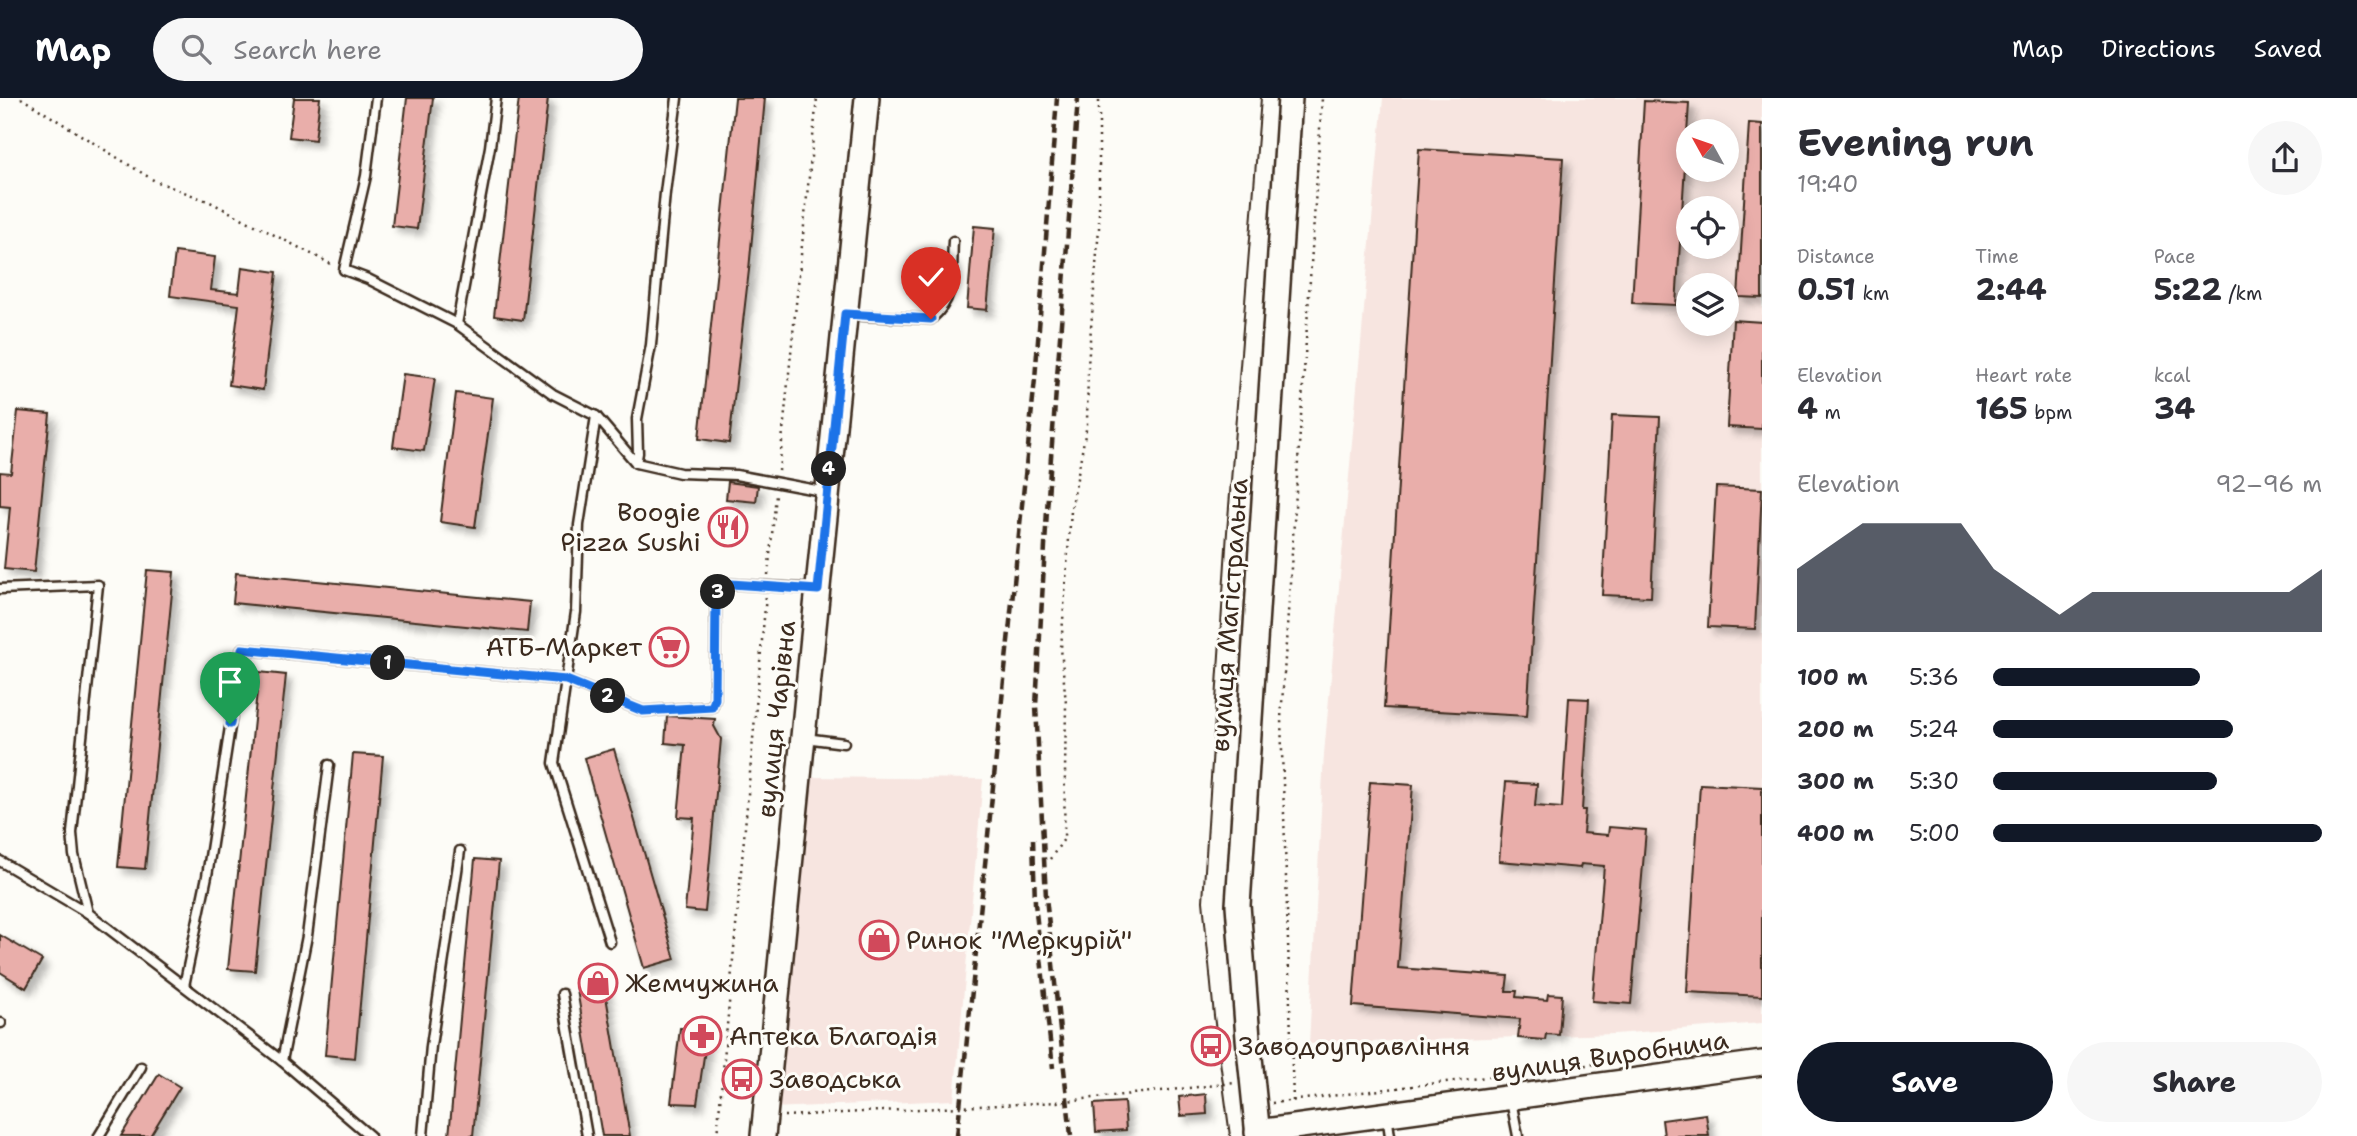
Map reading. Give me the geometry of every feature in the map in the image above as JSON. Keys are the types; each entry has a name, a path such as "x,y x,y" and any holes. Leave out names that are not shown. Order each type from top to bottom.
{"street":[{"name":"вулиця Чарівна","path":"763,1126 867,98"},
{"name":"вулиця Магістральна","path":"1257,1134 1238,905 1290,98"},
{"name":"вулиця Виробнича","path":"1257,1134 1388,1125 1510,1098 1762,1063"}],"lane":[{"path":"376,98 366,176 344,270 368,279 457,324 553,394 596,416 636,463 680,473 736,475 827,492"},
{"path":"457,324 490,147 496,98"},
{"path":"636,463 637,419 651,345 677,98"},
{"path":"845,314 931,319 942,310 950,296 953,241"},
{"path":"596,416 579,525 576,612 554,762 610,942"},
{"path":"184,986 207,876 242,649 566,680 643,711 712,707 715,699 716,594 722,587 731,584 818,590"},
{"path":"0,589 98,585 72,833 74,855 88,913"},
{"path":"802,737 844,743"},
{"path":"282,1061 307,936 329,765"},
{"path":"423,1136 431,1045 460,851"},
{"path":"0,861 88,913 282,1061 370,1136"},
{"path":"562,994 587,1136"},
{"path":"99,1136 141,1067"},
{"path":"1510,1098 1518,1136"}],"path":[{"path":"21,98 155,181 210,202 344,270"},
{"path":"716,1136 767,586 817,98"},
{"path":"1050,859 1064,839 1066,704 1061,648 1071,512 1087,424 1088,365 1098,228 1099,98"},
{"path":"1293,1101 1281,719 1322,98"},
{"path":"1255,1105 1665,1056"},
{"path":"763,1126 1057,1102 1252,1080"}],"shaded area":[{"path":"1383,98 1762,98 1762,1023 1614,1034 1309,1044 1324,754"},
{"name":"Ринок \"Меркурій\"","path":"807,777 983,779 954,1100 772,1108"}],"building":[{"path":"294,98 320,98 315,140 289,137"},
{"path":"407,98 433,98 417,229 392,226"},
{"path":"519,98 548,98 523,320 494,316"},
{"path":"735,98 765,98 729,443 699,439"},
{"path":"1644,101 1689,103 1688,119 1676,119 1676,182 1684,182 1683,196 1676,196 1676,259 1679,259 1676,305 1632,303"},
{"path":"1749,123 1762,124 1762,298 1739,297"},
{"path":"1419,149 1563,158 1527,716 1384,708"},
{"path":"974,226 995,228 987,310 967,308"},
{"path":"175,252 215,257 211,290 239,293 242,267 277,272 263,390 229,385 239,305 170,296"},
{"path":"1739,320 1762,322 1762,429 1727,427 1732,336 1739,336"},
{"path":"403,374 435,378 424,451 393,447"},
{"path":"456,393 493,398 475,527 440,522"},
{"path":"18,411 50,414 34,572 4,569 10,507 0,506 0,472 11,473"},
{"path":"1612,415 1660,417 1651,597 1602,595"},
{"path":"728,482 758,486 756,502 726,499"},
{"path":"1716,487 1762,489 1755,629 1708,627"},
{"path":"147,570 174,572 145,869 118,867"},
{"path":"236,573 530,602 527,632 233,603"},
{"path":"259,672 286,675 255,971 228,969"},
{"path":"1569,698 1589,699 1583,833 1608,835 1609,827 1646,830 1631,1004 1592,1001 1604,866 1581,864 1580,868 1499,861 1506,782 1537,784 1535,806 1562,808"},
{"path":"667,716 715,719 714,726 721,739 705,912 685,910 694,818 678,817 685,745 665,743"},
{"path":"614,749 675,959 644,968 584,758"},
{"path":"353,754 383,756 355,1058 325,1055"},
{"path":"1370,782 1413,785 1398,968 1508,976 1506,991 1517,991 1516,997 1547,1000 1548,994 1562,995 1559,1035 1546,1034 1545,1040 1518,1038 1520,1019 1353,1006"},
{"path":"1700,784 1762,787 1762,996 1687,992"},
{"path":"475,859 499,861 473,1136 449,1136"},
{"path":"0,935 42,960 26,988 0,972"},
{"path":"603,979 630,1136 602,1136 576,984"},
{"path":"680,1028 708,1029 697,1104 671,1103"},
{"path":"159,1074 180,1087 150,1136 121,1136"},
{"path":"1206,1094 1207,1114 1181,1116 1179,1097"},
{"path":"1124,1102 1126,1130 1096,1132 1094,1104"},
{"path":"1706,1114 1709,1136 1664,1136 1662,1120"}],"tram line":[{"path":"1230,1136 1214,1016 1203,901 1227,532 1261,98"}],"railway":[{"path":"957,1136 1035,379 1057,98"},
{"path":"1071,1136 1046,897 1036,706 1047,510 1078,98"},
{"path":"1033,839 1035,903 1053,1068"}],"place":[{"name":"Boogie Pizza Sushi","path":"728,527"},
{"name":"АТБ-Маркет","path":"669,647"},
{"name":"Ринок \"Меркурій\"","path":"879,940"},
{"name":"Жемчужина","path":"598,983"},
{"name":"Аптека Благодія","path":"702,1036"},
{"name":"Заводоуправління","path":"1211,1046"},
{"name":"Заводська","path":"742,1079"}],"route":[{"path":"230,724 242,649 566,680 643,711 712,707 715,699 716,594 722,587 731,584 818,590 845,314 931,319"}]}
